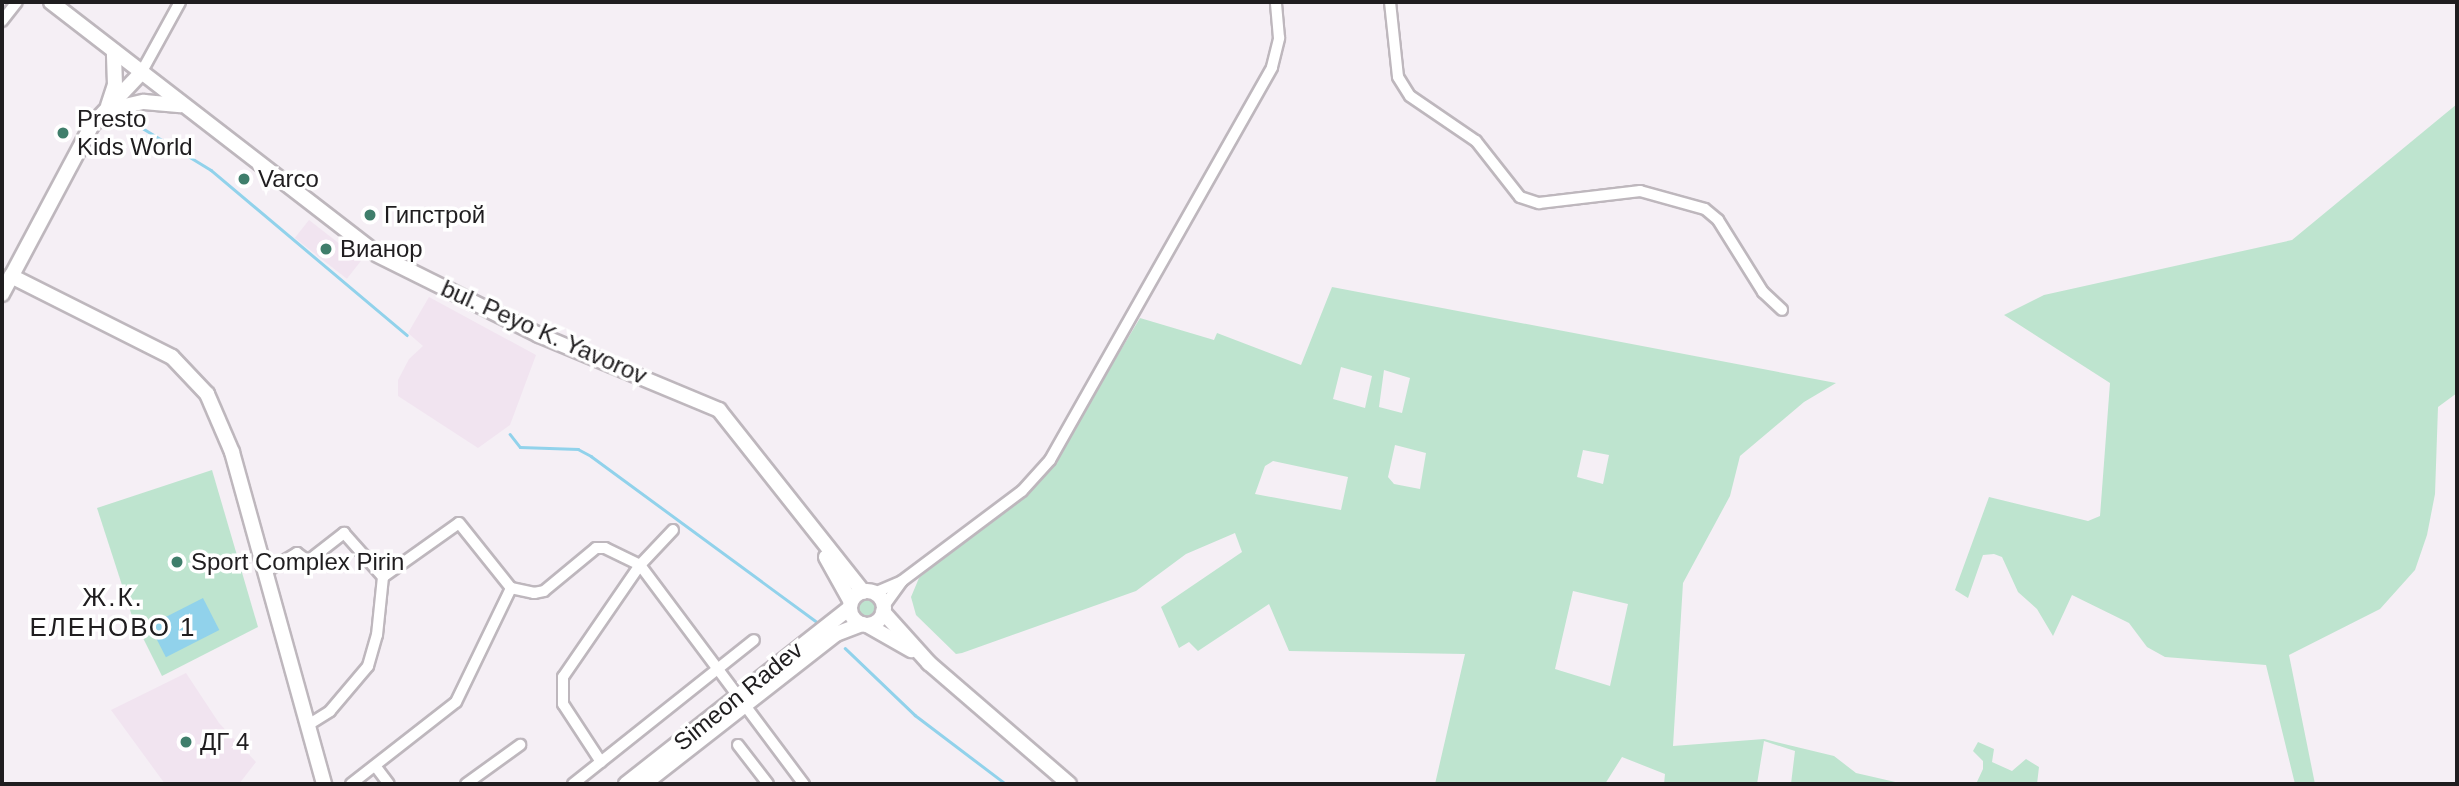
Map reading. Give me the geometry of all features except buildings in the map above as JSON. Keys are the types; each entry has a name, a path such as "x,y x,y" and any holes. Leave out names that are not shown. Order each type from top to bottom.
{"street":[{"path":"2,21 17,2"},
{"name":"bul. Peyo K. Yavorov","path":"51,2 377,255 539,335 719,410 811,532 868,592 929,663"},
{"path":"2,294 87,133 141,73 180,2"},
{"path":"868,592 902,581 1022,491 1050,460 1272,67 1279,38 1276,2"},
{"path":"1390,2 1398,77 1410,96 1476,141 1520,197 1539,203 1640,191 1704,209 1718,220 1763,292 1782,310"},
{"path":"107,111 115,85 114,51"},
{"path":"107,111 144,102 184,106"},
{"path":"11,276 172,357 192,374 212,404 232,452 324,784"},
{"path":"383,577 458,523 511,588 544,591 596,548 605,548 640,565 804,784"},
{"path":"601,762 562,704 561,689 564,677 640,565 673,530"},
{"name":"bul. Peyo K. Yavorov","path":"811,532 850,605 864,625"},
{"path":"267,571 297,553 308,561 344,533 383,577 377,635 368,666 330,711 308,725"},
{"path":"883,609 902,581"},
{"path":"351,784 456,702 511,588"},
{"name":"Simeon Radev","path":"644,784 868,592"},
{"name":"Simeon Radev","path":"626,784 835,634 876,622 883,609"},
{"path":"864,625 929,663 1069,784"},
{"path":"573,784 754,640"},
{"path":"466,784 520,745"},
{"path":"737,746 768,784"},
{"path":"376,767 389,784"}],"shaded area":[{"name":"Вианор","path":"309,220 361,261 347,279 295,238"},
{"path":"429,297 536,355 510,425 478,448 398,396 398,380 409,359 423,346 408,333"},
{"name":"ДГ 4","path":"186,673 219,723 256,762 239,784 165,784 111,710"}],"green space":[{"path":"2457,104 2457,393 2438,407 2435,494 2427,535 2415,570 2380,609 2289,655 2315,784 2295,784 2266,665 2165,657 2147,647 2129,623 2072,595 2053,636 2037,609 2018,592 2002,557 1994,554 1983,555 1968,598 1955,590 1989,497 2088,521 2100,516 2110,383 2004,315 2044,295 2292,240"},
{"path":"1332,287 1836,383 1804,402 1740,456 1730,496 1683,583 1673,746 1764,739 1834,756 1856,773 1904,784 1791,784 1795,751 1764,741 1757,784 1664,784 1665,774 1622,757 1605,784 1435,784 1465,654 1289,651 1269,604 1198,651 1189,642 1179,648 1161,607 1242,552 1235,533 1186,554 1136,591 962,653 956,654 916,615 911,597 919,578 1047,473 1140,318 1214,340 1217,333 1301,365","holes":["1341,367 1372,376 1365,408 1333,399","1384,370 1410,378 1402,413 1379,407","1395,445 1426,453 1420,489 1394,484 1388,477","1583,450 1609,455 1603,484 1577,477","1273,461 1348,477 1341,510 1255,494 1265,466","1573,591 1628,604 1610,686 1555,669"]},
{"name":"Sport Complex Pirin","path":"212,470 258,627 162,676 132,616 97,508"},
{"path":"867,596 876,600 880,609 876,618 867,622 858,618 854,609 858,600"},
{"path":"1978,742 1994,749 1992,762 2012,771 2026,759 2039,767 2037,784 1976,784 1983,769 1983,761 1973,751"}],"water":[{"path":"203,598 219,630 166,657 150,625"}],"waterway":[{"path":"131,121 211,170 407,335"},
{"path":"510,434 520,447 578,449 591,456 817,622"},
{"path":"845,648 915,715 1006,784"}],"place":[{"name":"Presto Kids World","path":"63,133"},
{"name":"Varco","path":"244,179"},
{"name":"Гипстрой","path":"370,215"},
{"name":"Вианор","path":"326,249"},
{"name":"Sport Complex Pirin","path":"177,562"},
{"name":"ДГ 4","path":"186,742"}],"district":[{"name":"Ж.К. ЕЛЕНОВО 1","path":"113,613"}]}
